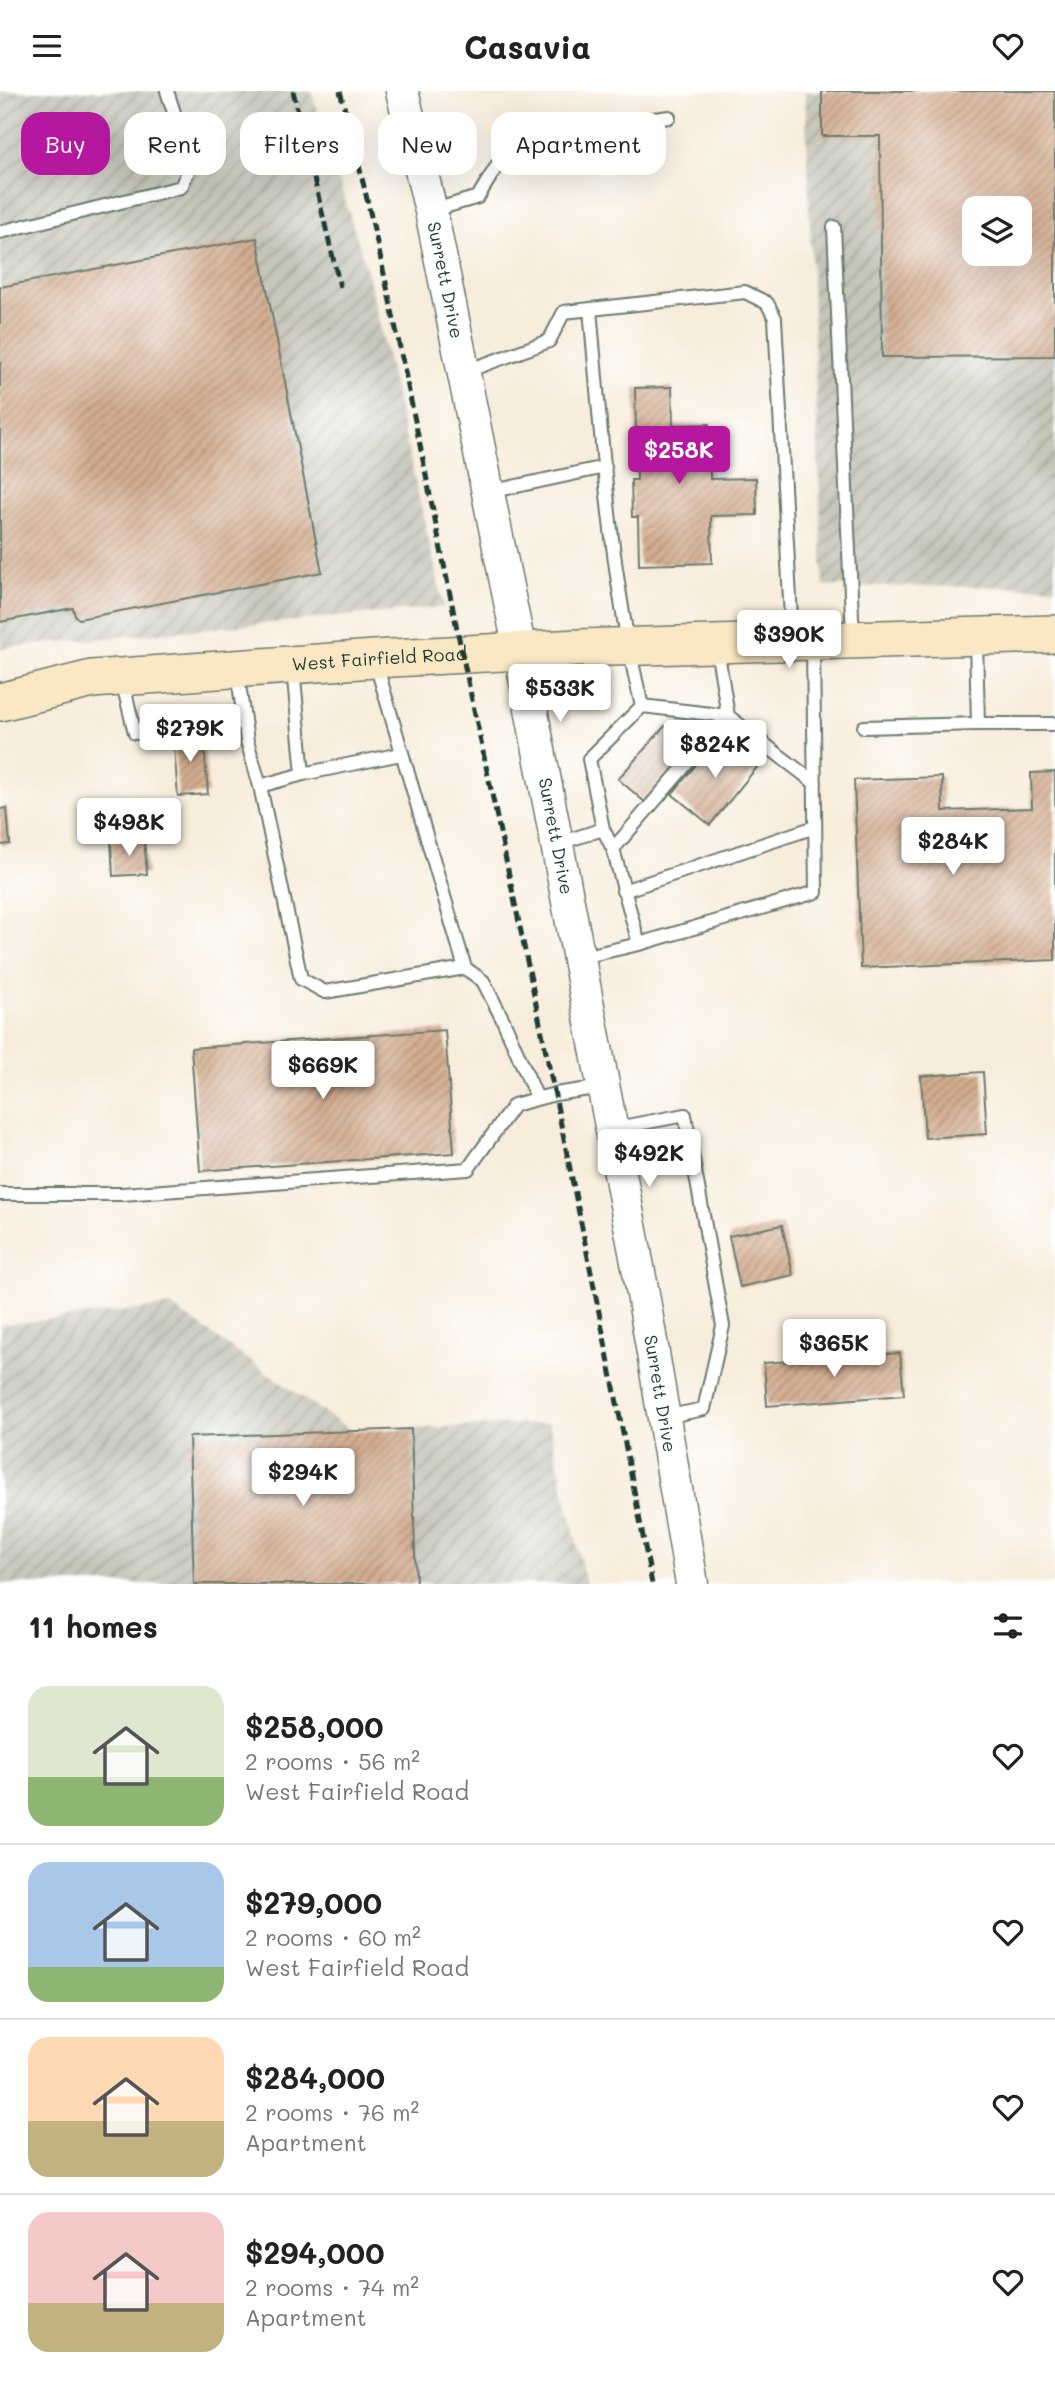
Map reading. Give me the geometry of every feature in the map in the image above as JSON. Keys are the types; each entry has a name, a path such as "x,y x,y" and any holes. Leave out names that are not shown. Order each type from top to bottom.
{"main road":[{"name":"West Fairfield Road","path":"0,702 92,679 293,664 716,643 1055,634"}],"street":[{"name":"Surrett Drive","path":"402,91 431,211 489,492 642,1288 692,1584"}],"lane":[{"path":"0,232 181,187 191,165 167,91"},
{"path":"431,211 478,197 507,149 540,135 669,117"},
{"path":"834,226 853,638"},
{"path":"464,372 549,341 564,312 745,292 767,303 775,318 815,783 816,892 639,944 578,958"},
{"path":"590,309 604,467 627,647 642,706"},
{"path":"489,492 604,467"},
{"path":"976,636 978,724"},
{"path":"716,643 728,716"},
{"path":"374,659 465,968 483,981 537,1098"},
{"path":"293,664 303,774"},
{"path":"237,669 247,741 260,786 301,979 326,992 465,968"},
{"path":"121,677 135,733 244,722"},
{"path":"642,706 728,716 815,783"},
{"path":"639,944 613,849 603,829 589,759 642,706"},
{"path":"613,849 728,716"},
{"path":"864,727 1055,724"},
{"path":"260,786 303,774 401,754"},
{"path":"623,891 815,827"},
{"path":"556,844 603,829"},
{"path":"0,1194 122,1194 468,1168 514,1105 537,1098 603,1087"},
{"path":"611,1129 685,1115 688,1129 723,1326 704,1409 664,1417"}],"shaded area":[{"path":"0,91 311,91 318,112 240,112 240,175 337,175 367,270 444,607 9,647 0,650"},
{"path":"805,91 1055,91 1055,587 823,586"},
{"path":"171,1306 351,1431 549,1423 586,1584 0,1584 0,1325"}],"building":[{"path":"822,91 1055,91 1055,356 882,357 880,136 822,136"},
{"path":"257,238 322,572 79,619 73,608 0,622 0,287"},
{"path":"672,387 673,425 709,424 710,479 756,478 757,515 711,516 712,563 639,565 638,517 632,517 631,480 637,480 635,388"},
{"path":"665,726 692,750 646,803 618,779"},
{"path":"203,732 208,794 178,796 173,734"},
{"path":"720,735 758,766 710,825 672,794"},
{"path":"1055,772 1055,960 861,968 854,780 942,777 943,811 1032,808 1031,773"},
{"path":"7,808 10,844 0,845 0,809"},
{"path":"144,839 147,874 113,876 111,841"},
{"path":"445,1030 454,1153 200,1171 191,1048"},
{"path":"983,1072 987,1134 925,1138 921,1076"},
{"path":"782,1225 793,1275 740,1287 729,1236"},
{"path":"900,1353 904,1395 767,1406 764,1363"},
{"path":"411,1429 416,1584 194,1584 189,1437"}],"railway":[{"path":"293,91 340,287"},
{"path":"340,91 405,371 536,1002 652,1584"}]}
